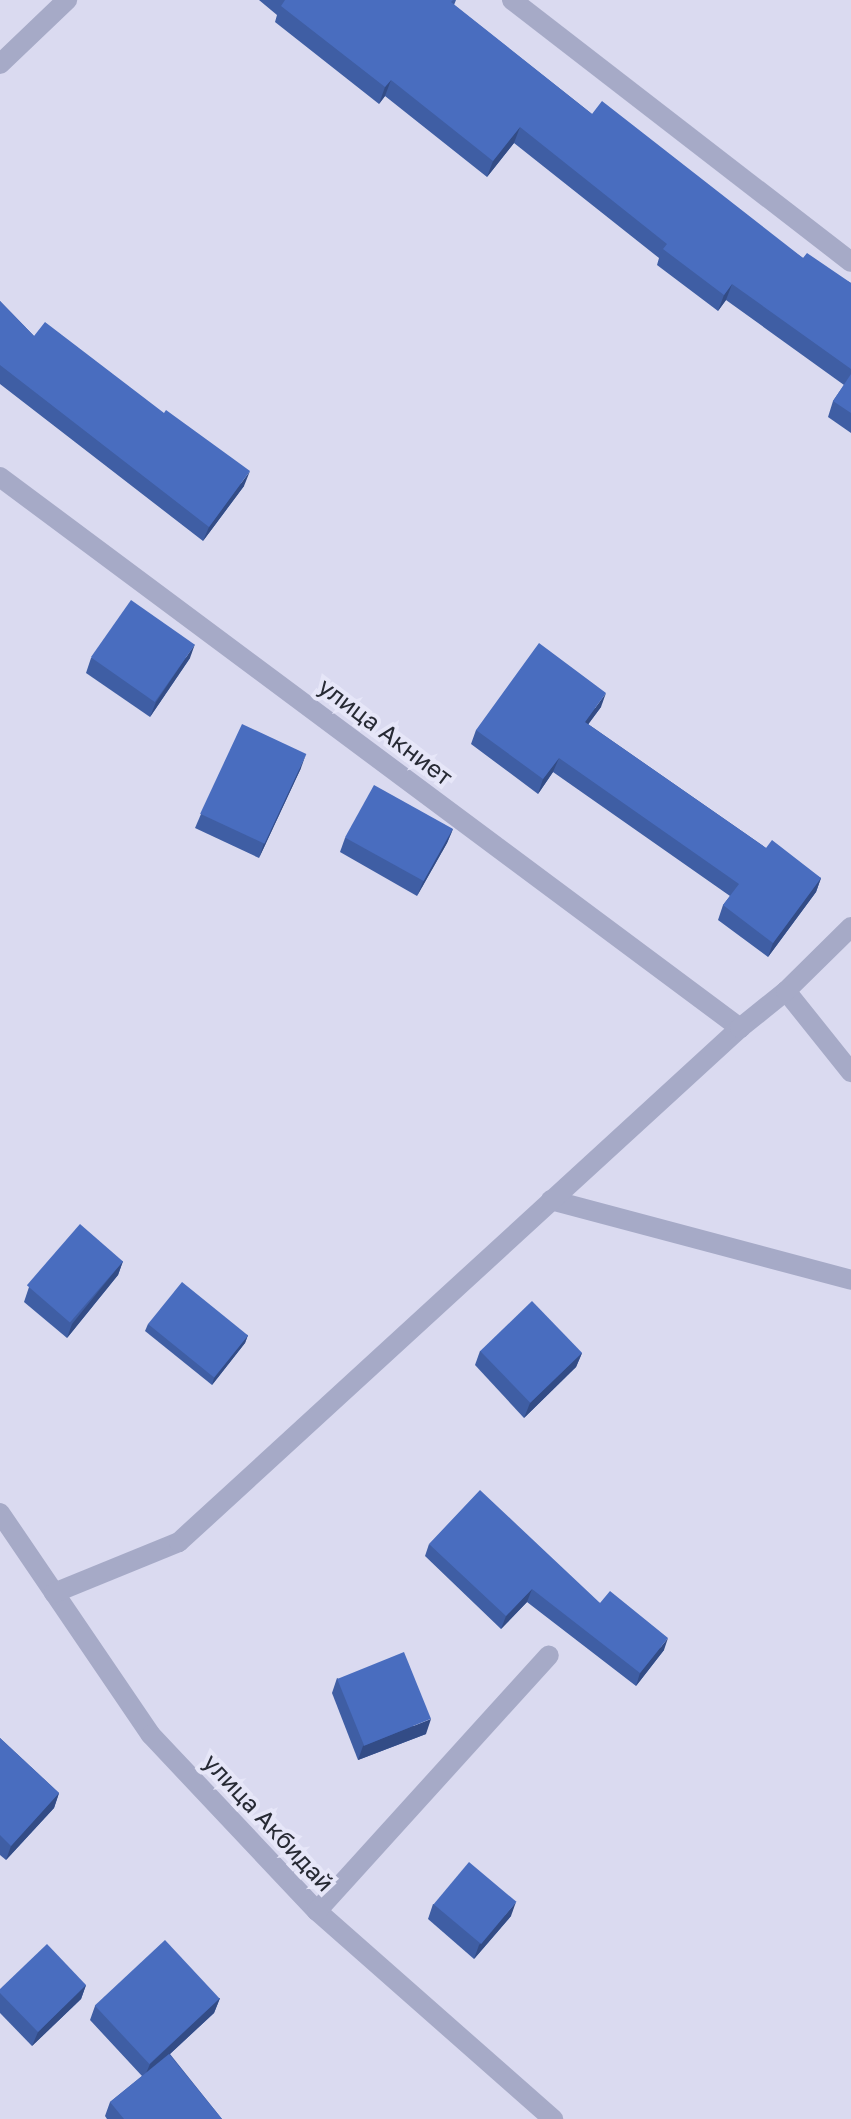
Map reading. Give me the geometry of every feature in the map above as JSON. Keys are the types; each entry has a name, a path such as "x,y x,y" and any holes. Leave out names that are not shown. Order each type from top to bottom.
{"street":[{"path":"0,64 67,0"},
{"path":"512,0 851,262"},
{"name":"улица Акниет","path":"0,477 740,1028"},
{"path":"54,1593 179,1542 740,1028 786,991 851,927"},
{"path":"786,991 851,1072"},
{"path":"551,1200 851,1280"},
{"name":"улица Акбидай","path":"0,1513 151,1735 317,1911 553,2119"},
{"path":"317,1911 549,1655"}],"building":[{"path":"285,0 453,0 451,2 592,114 602,101 803,258 807,253 851,283 851,369 732,284 724,295 663,249 667,244 520,127 493,161 391,80 385,87 281,6"},
{"path":"0,301 34,336 45,322 164,413 166,410 250,471 209,527 0,365"},
{"path":"851,374 851,413 833,401"},
{"path":"131,600 195,645 155,702 91,657"},
{"path":"539,643 606,693 585,722 766,848 772,840 821,878 773,943 723,905 739,884 559,758 543,779 476,730"},
{"path":"242,724 306,754 265,844 200,814"},
{"path":"374,785 453,829 424,881 345,837"},
{"path":"80,1224 123,1261 70,1323 27,1285"},
{"path":"182,1282 248,1335 214,1377 148,1324"},
{"path":"532,1301 582,1353 530,1403 480,1351"},
{"path":"480,1490 600,1603 610,1591 668,1638 640,1673 532,1589 506,1616 429,1544"},
{"path":"404,1652 431,1719 364,1746 337,1679"},
{"path":"0,1738 59,1793 11,1846 0,1835"},
{"path":"469,1862 516,1902 481,1944 434,1904"},
{"path":"165,1940 220,1999 149,2064 95,2005"},
{"path":"47,1944 86,1985 38,2032 0,1993 0,1989"},
{"path":"169,2054 222,2119 124,2119 110,2102"}]}
